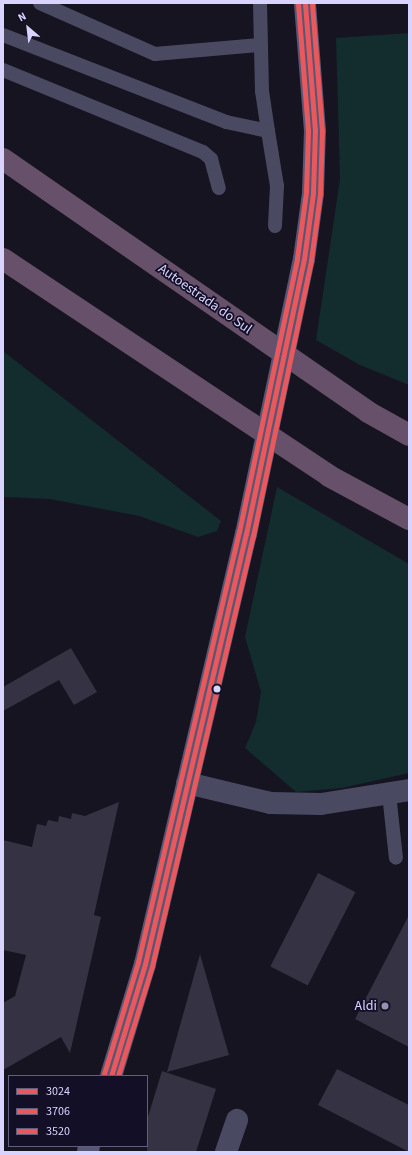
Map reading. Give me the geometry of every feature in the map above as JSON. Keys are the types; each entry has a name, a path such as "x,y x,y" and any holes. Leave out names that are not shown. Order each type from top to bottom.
{"highway":[{"name":"Autoestrada do Sul","path":"3,159 368,412 409,435"},
{"path":"3,259 329,476 409,519"}],"main road":[{"path":"111,1075 145,964 246,534 304,259 313,193 315,131 305,3"}],"street":[{"path":"187,783 271,803 321,804 399,792"},
{"path":"226,1152 237,1120"}],"lane":[{"path":"40,3 155,54 262,44"},
{"path":"260,3 268,131 277,186 276,226"},
{"path":"3,35 226,122 268,131"},
{"path":"3,70 203,152 211,159 219,188"},
{"path":"396,858 399,792"}],"green space":[{"path":"409,33 409,385 360,365 316,340 340,179 336,38"},
{"path":"3,351 221,521 217,531 198,537 139,516 50,499 3,497"},
{"path":"277,487 409,564 409,773 342,788 296,792 245,748 256,722 261,692 245,637"}],"building":[{"path":"71,648 97,692 74,705 59,680 3,711 3,687"},
{"path":"119,802 94,915 101,917 70,1053 61,1037 3,1070 3,1003 15,996 26,955 3,950 3,840 32,847 37,824 46,826 48,820 58,822 59,816 71,819 72,813 85,816"},
{"path":"318,873 355,892 308,986 270,967"},
{"name":"Aldi","path":"409,915 409,1047 355,1019"},
{"path":"200,954 229,1055 167,1072"},
{"path":"337,1069 409,1105 409,1152 318,1105"},
{"path":"162,1071 216,1089 196,1152 147,1152 148,1117"}],"transit line":[{"name":"3024","path":"111,1075 145,964 246,534 304,259 313,193 315,131 305,3"},
{"name":"3706","path":"118,1075 152,966 253,536 311,260 320,194 322,131 312,3"},
{"name":"3520","path":"104,1074 138,962 239,532 297,258 306,192 308,131 298,4"}],"place":[{"name":"Aldi","path":"385,1006"}]}
